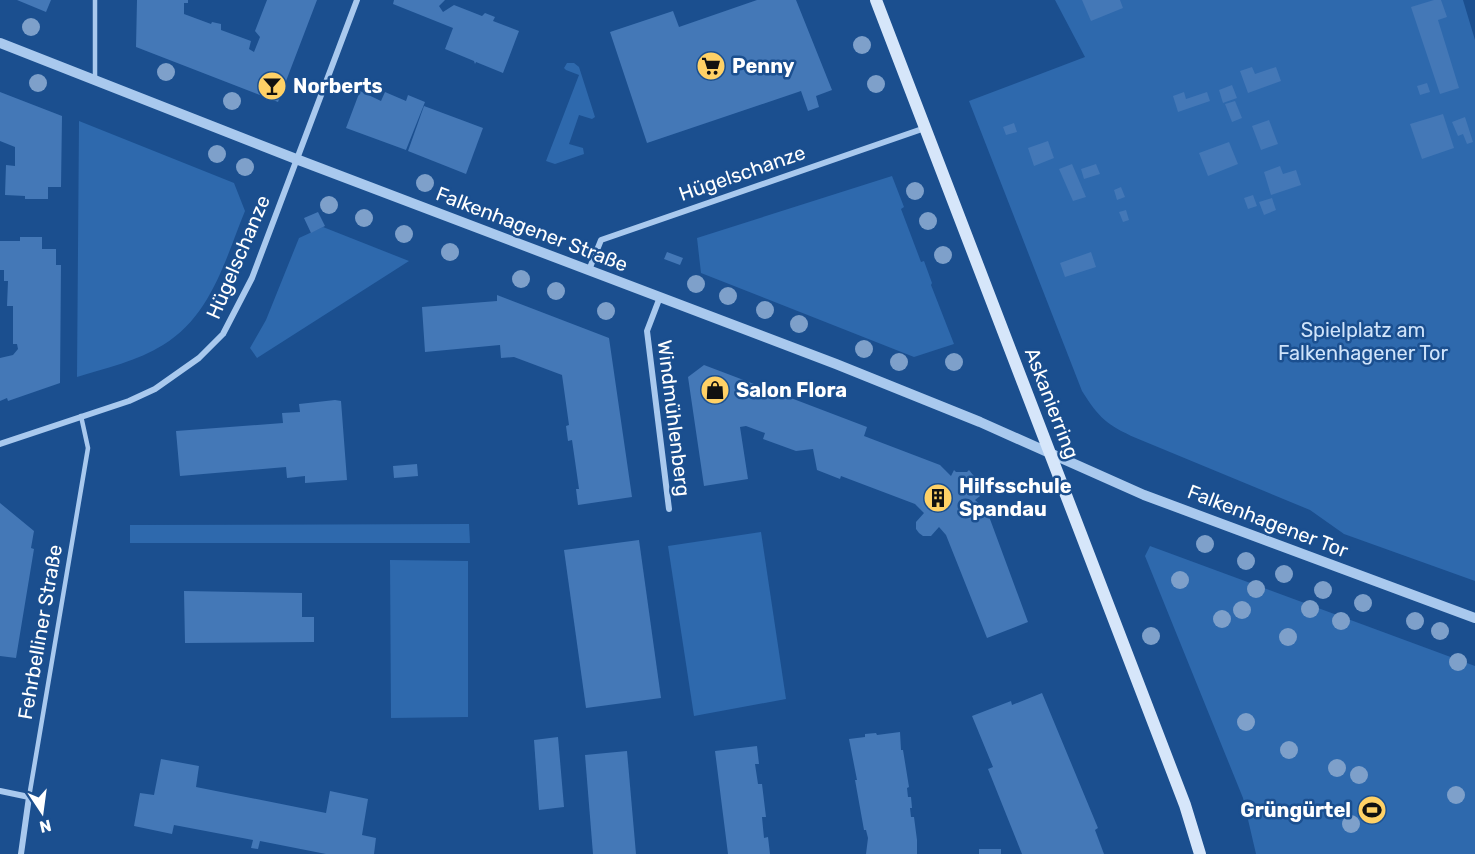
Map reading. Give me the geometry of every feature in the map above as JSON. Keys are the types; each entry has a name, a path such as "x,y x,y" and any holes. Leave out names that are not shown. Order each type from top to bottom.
{"main road":[{"name":"Askanierring","path":"876,0 1185,805 1200,854"}],"street":[{"name":"Hügelschanze","path":"0,444 129,401 155,389 199,358 224,334 252,278 357,0"},
{"name":"Falkenhagener Straße","path":"0,43 296,159 857,372 1050,453"},
{"name":"Hügelschanze","path":"589,270 601,240 925,128"},
{"name":"Windmühlenberg","path":"660,297 647,331 669,509"},
{"name":"Falkenhagener Tor","path":"1050,453 1144,495 1475,618"},
{"path":"0,791 29,797"},
{"name":"Fehrbelliner Straße","path":"21,854 29,797"}],"lane":[{"path":"95,0 95,80"},
{"name":"Fehrbelliner Straße","path":"29,797 88,448 81,416"}],"green space":[{"name":"Spielplatz am Falkenhagener Tor","path":"1055,0 1463,0 1475,40 1475,581 1344,534 1310,510 1126,433 1104,420 1094,408 1082,391 969,101 1085,57"},
{"path":"567,63 574,63 579,67 595,117 592,119 579,115 569,144 583,148 584,154 555,164 546,161 579,75 564,68"},
{"path":"79,121 234,183 245,211 215,286 193,319 179,333 153,351 121,364 77,377"},
{"path":"892,176 904,207 901,209 921,262 924,261 954,344 914,357 701,273 697,238"},
{"path":"323,227 409,261 257,358 250,348 266,320 299,238"},
{"path":"469,524 470,543 130,543 130,525"},
{"path":"761,532 786,699 694,716 668,546"},
{"path":"1150,546 1475,666 1475,854 1256,854 1243,798 1145,556"},
{"path":"390,560 468,561 468,717 391,718"}],"building":[{"path":"17,0 51,0 46,12"},
{"path":"137,0 188,0 188,3 184,3 184,14 211,24 212,22 221,24 221,30 251,41 249,49 254,52 260,37 255,31 267,0 317,0 278,102 136,47"},
{"path":"394,0 445,0 439,6 443,12 454,5 482,16 485,13 495,17 493,21 519,31 503,73 476,62 475,64 474,61 445,49 453,28 393,4"},
{"path":"757,0 796,0 832,90 816,96 819,107 808,111 801,91 647,143 610,32 673,11 679,27"},
{"path":"1082,0 1120,0 1123,8 1091,21"},
{"path":"1441,0 1447,17 1438,20 1459,88 1440,94 1411,7"},
{"path":"1252,67 1255,74 1276,67 1281,81 1248,93 1240,71"},
{"path":"1427,83 1430,92 1420,95 1417,86"},
{"path":"1232,85 1237,98 1223,103 1219,90"},
{"path":"360,91 381,101 385,92 406,101 408,95 425,102 406,150 346,128"},
{"path":"0,92 62,116 61,187 48,187 48,199 25,199 25,196 5,195 6,165 15,166 15,147 0,141"},
{"path":"1184,92 1186,99 1207,92 1210,101 1178,112 1173,96"},
{"path":"1235,101 1242,118 1232,122 1225,104"},
{"path":"424,106 483,128 466,174 408,151"},
{"path":"1443,114 1454,148 1422,159 1410,124"},
{"path":"1465,117 1473,142 1467,144 1463,134 1458,136 1452,122"},
{"path":"1269,120 1278,144 1261,150 1252,126"},
{"path":"1014,123 1017,132 1006,135 1003,127"},
{"path":"1048,141 1054,158 1034,166 1028,148"},
{"path":"1229,142 1238,164 1208,176 1199,153"},
{"path":"1072,164 1086,197 1073,201 1059,169"},
{"path":"1096,164 1100,174 1084,179 1081,169"},
{"path":"1280,166 1283,174 1296,170 1301,185 1271,195 1264,172"},
{"path":"1121,187 1125,197 1117,200 1114,190"},
{"path":"1253,195 1257,206 1248,209 1244,198"},
{"path":"1272,198 1276,210 1264,215 1259,202"},
{"path":"1126,210 1129,220 1123,222 1119,212"},
{"path":"318,212 325,226 311,233 304,218"},
{"path":"20,237 42,237 42,249 56,249 56,265 61,265 60,383 8,401 7,398 0,401 0,358 13,355 18,349 17,344 13,344 13,306 7,306 8,281 4,281 4,270 0,270 0,241 20,241"},
{"path":"667,252 683,258 680,265 664,259"},
{"path":"1091,252 1096,267 1065,277 1060,263"},
{"path":"497,295 609,338 632,497 578,505 576,489 579,489 572,440 568,441 566,426 569,425 562,375 514,357 501,358 500,345 425,352 422,307 497,301"},
{"path":"704,365 867,427 864,436 940,465 951,476 954,470 967,472 969,470 980,481 978,494 980,496 975,500 987,511 1028,622 987,638 946,535 939,527 931,536 923,536 916,529 916,522 924,513 915,504 841,476 840,479 817,470 813,449 796,451 763,439 765,433 746,426 740,427 748,479 704,486 688,377"},
{"path":"341,401 347,480 305,483 305,476 287,478 286,467 180,476 176,431 283,423 282,413 300,412 299,404"},
{"path":"417,464 418,476 394,478 393,466"},
{"path":"0,503 34,531 31,548 34,549 16,658 0,656"},
{"path":"639,540 661,698 586,708 564,550"},
{"path":"184,591 302,593 302,617 314,617 314,642 185,643"},
{"path":"1042,693 1098,828 1095,830 1104,854 1022,854 988,769 993,767 972,716 1011,701 1012,705"},
{"path":"900,732 901,750 903,750 909,787 907,788 908,797 911,797 911,817 914,817 917,854 866,854 868,838 864,830 849,739 865,737 865,734"},
{"path":"558,737 564,807 539,810 534,740"},
{"path":"757,746 759,764 755,764 758,784 762,784 766,817 762,817 764,838 768,837 770,854 728,854 715,751"},
{"path":"627,751 636,854 593,854 585,755"},
{"path":"161,759 199,766 196,787 326,813 330,791 368,799 362,835 376,838 374,854 326,854 260,841 258,849 251,848 253,840 174,825 172,834 134,826 140,793 154,795"},
{"path":"979,849 1001,849 1001,854 979,854"}],"place":[{"name":"Penny","path":"711,66"},
{"name":"Norberts","path":"272,86"},
{"name":"Salon Flora","path":"715,390"},
{"name":"Hilfsschule Spandau","path":"938,498"},
{"name":"Grüngürtel","path":"1372,810"}]}
